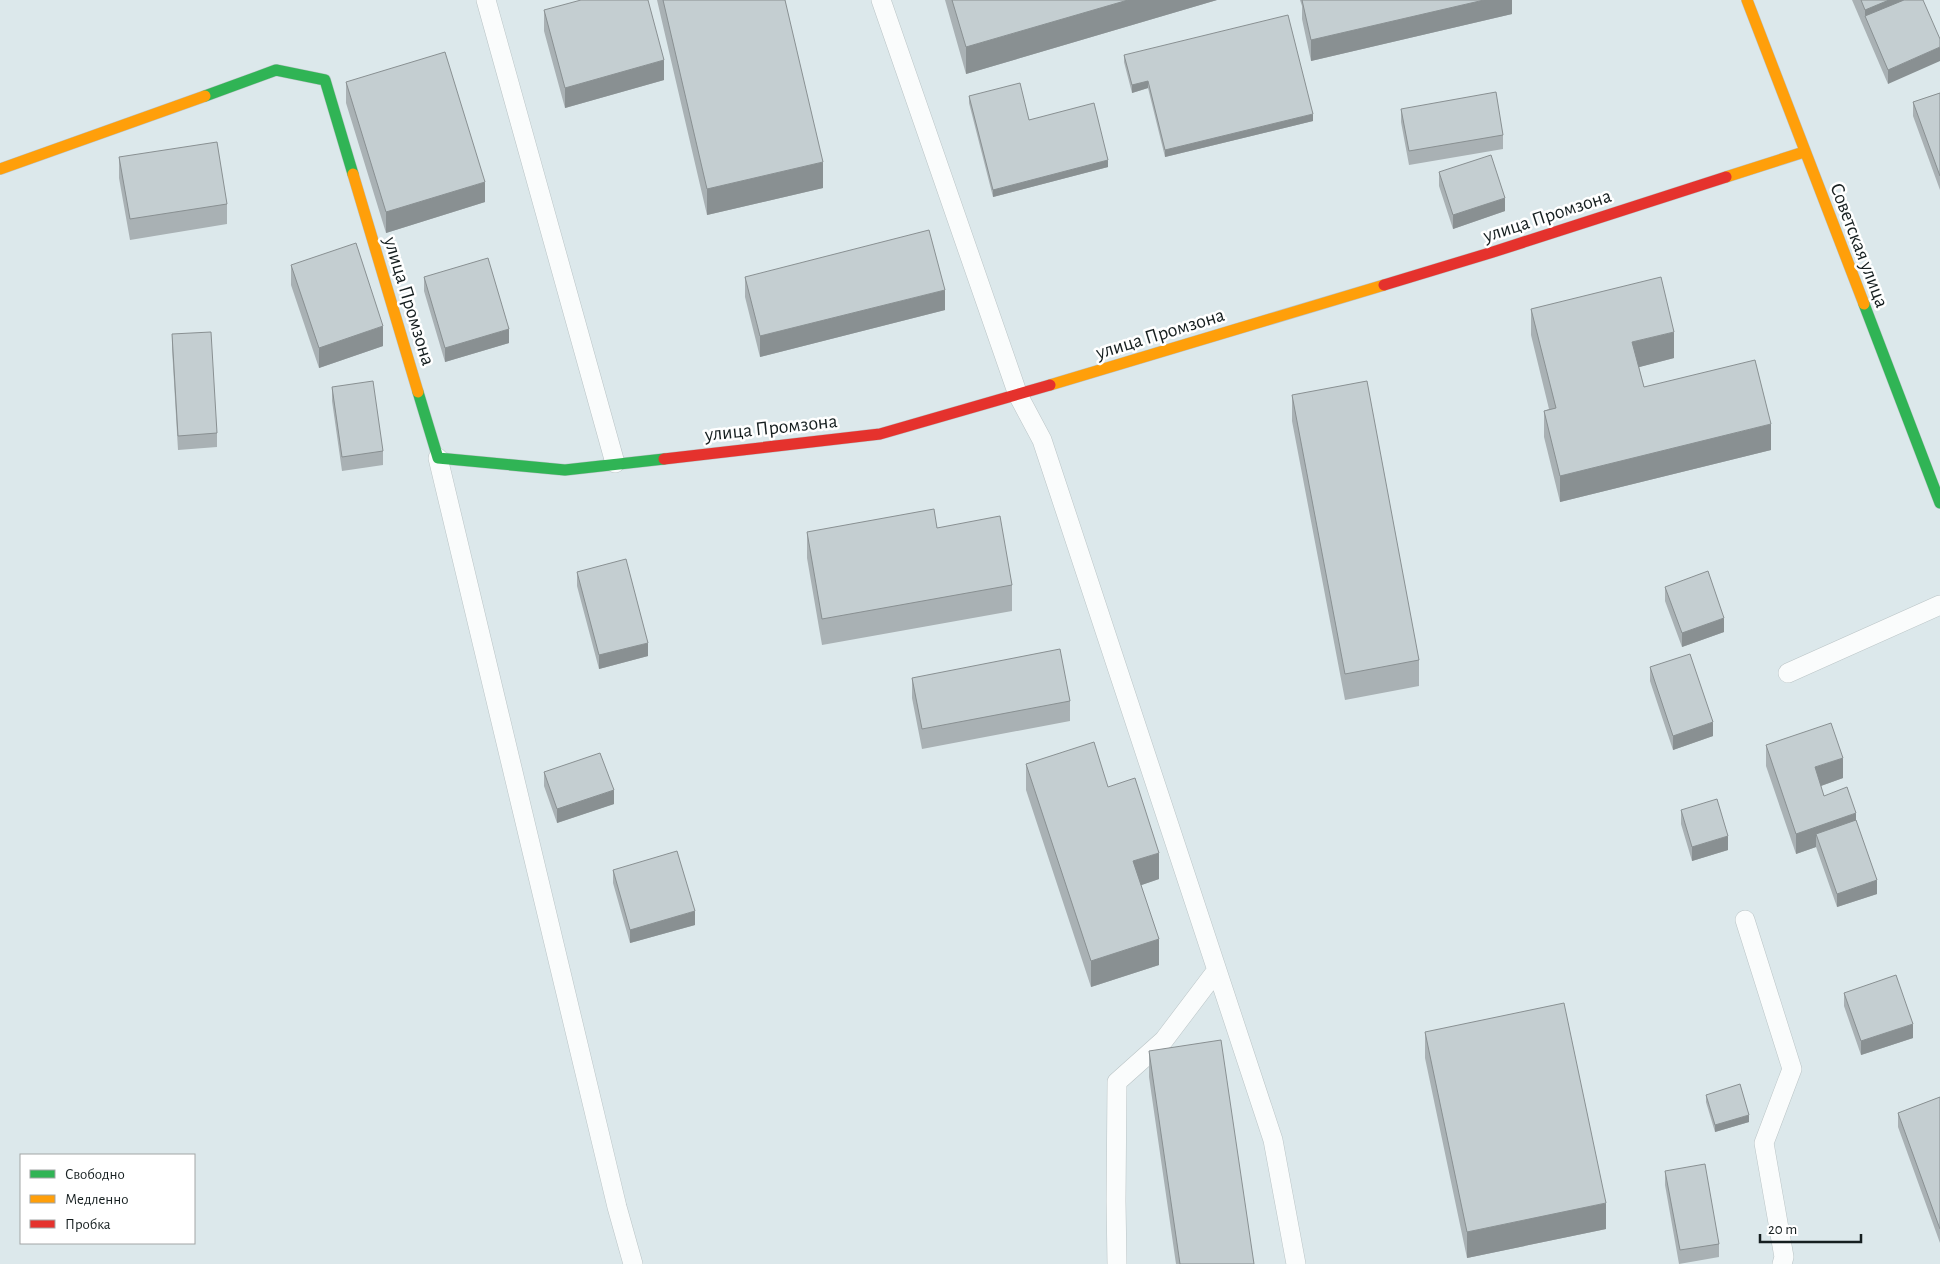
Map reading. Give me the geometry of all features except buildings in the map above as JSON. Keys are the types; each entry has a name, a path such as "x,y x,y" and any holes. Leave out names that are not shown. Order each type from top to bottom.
{"street":[{"name":"Советская улица","path":"1747,0 1940,503"},
{"name":"улица Промзона","path":"0,169 276,70 325,80 438,458 566,470 880,434 1018,395 1493,252 1804,152"}],"lane":[{"path":"486,0 615,463"},
{"path":"880,0 1018,395 1042,440 1272,1140 1296,1264"},
{"path":"438,458 615,1197 633,1264"},
{"path":"1788,673 1940,605"},
{"path":"1745,920 1792,1069 1764,1143 1784,1257 1782,1264"},
{"path":"1118,1264 1116,1201 1117,1082 1164,1040 1216,970"}],"traffic: fast":[{"path":"205,96 276,70 325,80 353,174"},
{"path":"1864,304 1940,503"},
{"path":"418,392 438,458 565,470 664,459"}],"traffic: slow":[{"path":"1747,0 1864,304"},
{"path":"0,169 205,96"},
{"path":"1726,177 1804,152"},
{"path":"353,174 418,392"},
{"path":"1050,385 1384,285"}],"traffic: jam":[{"path":"1384,285 1726,177"},
{"path":"664,459 880,434 1050,385"}]}
